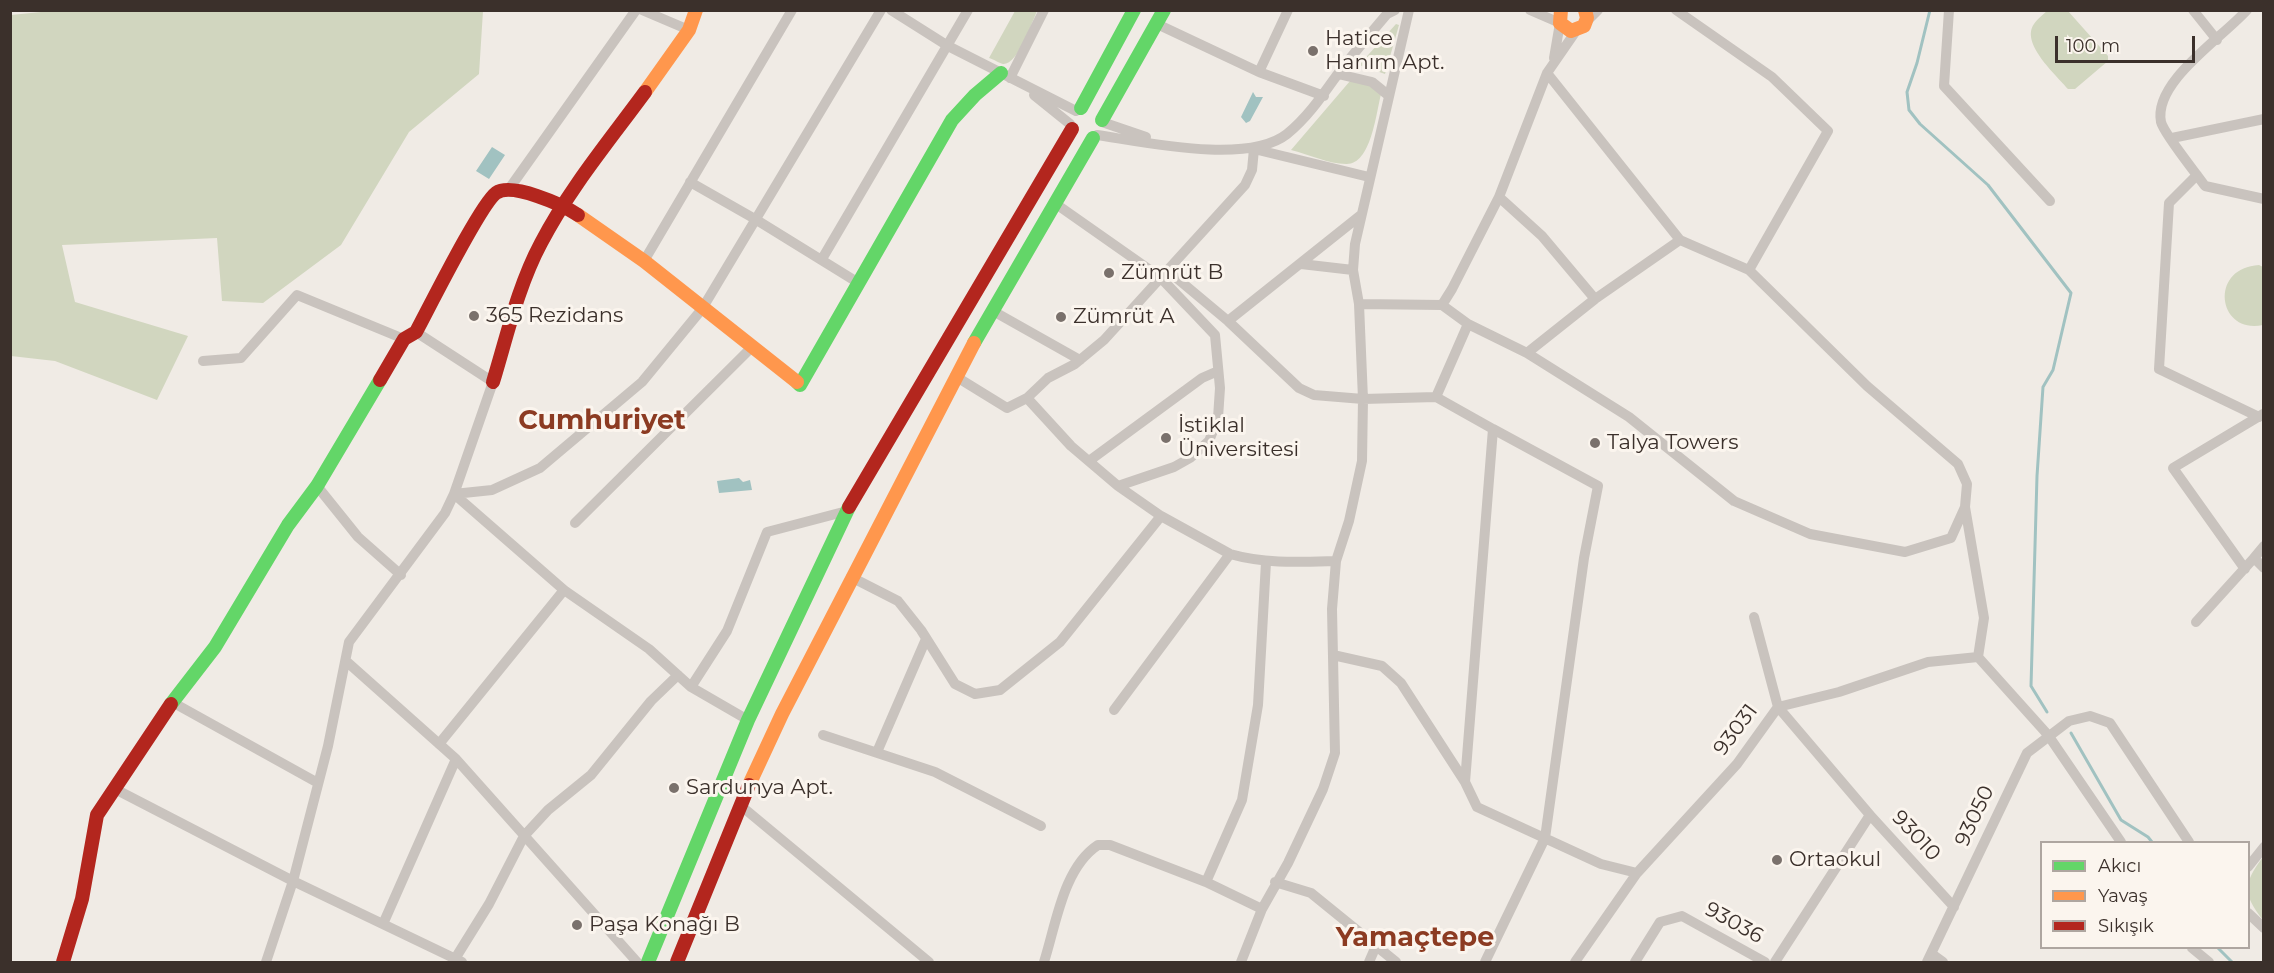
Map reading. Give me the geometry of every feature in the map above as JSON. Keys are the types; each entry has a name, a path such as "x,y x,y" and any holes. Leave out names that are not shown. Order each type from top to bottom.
{"main road":[{"path":"493,382 525,278 540,244 563,205 689,30 696,10"},
{"path":"648,963 748,720 848,511 1071,127 1078,110 1134,10"},
{"path":"677,963 740,806 779,720 851,577 955,376 1056,204 1164,10"},
{"path":"1560,17 1567,30 1582,21"},
{"path":"63,963 82,899 97,815 172,702 214,647 288,525 317,486 410,336 478,219 496,193 508,189 563,205 644,261 800,385 857,282 952,120 975,95 1010,78"},
{"path":"1078,110 1096,111 1098,129"},
{"path":"1071,127 1078,137 1098,129"}],"street":[{"path":"508,189 636,10"},
{"path":"642,10 689,30"},
{"path":"644,261 792,10"},
{"path":"454,494 492,490 540,468 642,382 702,309 881,10"},
{"path":"891,10 948,46 1078,110"},
{"path":"822,259 968,10"},
{"path":"1010,78 1044,10"},
{"path":"1259,72 1288,10"},
{"path":"1254,149 1286,135 1324,96 1338,74 1386,14 1395,10"},
{"path":"1241,963 1262,909 1275,882 1288,863 1323,789 1335,753 1332,609 1336,561 1349,521 1362,461 1363,399 1359,304 1353,270 1355,244 1409,10"},
{"path":"1530,10 1560,17 1553,63"},
{"path":"1442,305 1499,197 1547,73 1582,21 1598,10"},
{"path":"1676,10 1772,77 1828,131 1749,270"},
{"path":"1949,10 1944,87 2050,201"},
{"path":"2193,10 2217,40"},
{"path":"2247,10 2170,84 2161,102 2161,124 2205,186 2264,199"},
{"path":"1157,24 1259,72 1324,96"},
{"path":"1547,73 1680,240 1749,270 1867,386 1958,464 1967,484 1965,507 1984,618 1978,657 2048,735 2120,841"},
{"path":"1338,74 1372,82 1388,95"},
{"path":"1010,78 1071,127"},
{"path":"2172,138 2264,119"},
{"path":"1098,129 1191,149 1254,149 1369,177"},
{"path":"955,376 1007,408 1027,398 1048,378 1080,360 1104,340 1245,185 1252,170 1254,149"},
{"path":"2197,175 2169,203 2159,369 2261,416"},
{"path":"690,182 857,282"},
{"path":"1499,197 1542,236 1595,299"},
{"path":"1056,204 1163,274 1228,321 1299,388 1314,395 1363,399 1436,397 1598,486 1584,558 1545,838 1485,963"},
{"path":"1228,321 1361,214"},
{"path":"1527,353 1595,299 1680,240"},
{"path":"1301,264 1353,270"},
{"path":"1118,486 1190,458 1209,441 1218,418 1215,335 1163,274"},
{"path":"203,361 241,358 297,295 410,336 493,382 454,494 445,513 349,642 318,783 293,881 266,963"},
{"path":"1359,304 1442,305 1468,324 1527,353 1629,417 1734,501 1810,534 1905,552 1951,538 1965,507"},
{"path":"993,312 1080,360"},
{"path":"1436,397 1468,324"},
{"path":"575,523 752,347"},
{"path":"1089,461 1202,378 1218,371"},
{"path":"1027,398 1089,461 1118,486 1161,516 1230,554 1266,562 1336,561"},
{"path":"2245,569 2173,468 2261,416"},
{"path":"1465,782 1493,429"},
{"path":"317,486 358,537 401,575"},
{"path":"454,494 564,590 649,649 691,687 748,720"},
{"path":"691,687 727,630 767,532 848,511"},
{"path":"851,577 898,601 955,684 975,694 1000,690 1060,642 1161,516"},
{"path":"2196,622 2264,546"},
{"path":"1114,710 1230,554"},
{"path":"2254,558 2264,567"},
{"path":"1206,882 1242,800 1258,705 1266,562"},
{"path":"439,744 564,590"},
{"path":"1754,618 1778,707 1870,815"},
{"path":"877,752 926,639"},
{"path":"1333,656 1382,666 1401,683 1465,782 1477,807 1601,864 1637,873"},
{"name":"93031","path":"1575,963 1637,873 1737,764 1778,707 1839,692 1928,662 1978,657"},
{"path":"346,661 456,759 637,963"},
{"path":"115,789 293,881 457,961 524,836 548,810 591,775 651,701 678,675"},
{"path":"172,702 318,783"},
{"name":"93050","path":"1930,958 2027,753 2069,720 2090,716 2110,723 2188,841"},
{"path":"823,735 935,772 1041,825"},
{"path":"383,924 456,759"},
{"path":"740,806 929,963"},
{"name":"93010","path":"1774,963 1870,815 1954,907"},
{"path":"1044,963 1064,897 1079,862 1098,845 1110,845 1206,882 1262,909"},
{"path":"2250,864 2264,847"},
{"path":"1275,882 1311,893 1395,963"},
{"path":"2250,915 2264,928"},
{"name":"93036","path":"1635,963 1660,922 1682,916 1765,963"},
{"path":"1369,963 1376,946"},
{"path":"2192,954 2209,963"},
{"path":"1930,958 1943,963"}],"green space":[{"path":"2048,10 2068,11 2108,56 2108,61 2075,89 2068,89 2035,49 2031,32 2034,24"},
{"path":"51,11 483,11 479,74 409,132 341,245 263,303 222,301 217,238 62,245 75,302 188,336 157,400 55,361 11,356 11,15"},
{"path":"1015,11 1037,11 1019,51 1014,58 1003,64 989,58"},
{"path":"1396,24 1399,25 1385,74 1359,65"},
{"path":"1350,81 1371,86 1381,94 1371,137 1361,156 1354,162 1339,164 1291,150"},
{"path":"2259,265 2263,267 2263,325 2248,325 2236,320 2229,311 2225,300 2226,288 2232,277 2243,269"},
{"path":"2263,857 2263,920 2250,900 2252,874"}],"water":[{"path":"1253,92 1256,97 1263,97 1250,121 1246,123 1241,117"},
{"path":"492,147 505,155 489,179 476,171"},
{"path":"739,478 743,482 750,480 752,490 719,493 717,481"}],"waterway":[{"path":"1930,10 1907,92 1909,110 1920,124 1988,185 2071,293 2053,370 2043,387 2037,476 2031,686 2047,712"},
{"path":"2071,733 2121,820 2151,841"},
{"path":"2219,949 2232,962"}],"traffic: fast":[{"path":"1081,108 1134,10"},
{"path":"1102,120 1164,10"},
{"path":"797,382 800,385 952,120 975,95 1001,73"},
{"path":"974,343 1093,138"},
{"path":"171,704 215,647 288,525 317,486 380,380"},
{"path":"648,962 748,720 849,507"}],"traffic: slow":[{"path":"645,92 689,30 696,10"},
{"path":"1561,10 1560,23 1571,31 1584,26 1587,18 1585,10"},
{"path":"578,215 644,261 797,382"},
{"path":"749,785 782,714 974,343"}],"traffic: jam":[{"path":"493,382 519,294 541,243 577,184 645,92"},
{"path":"849,507 1072,129"},
{"path":"380,380 404,339 416,332 467,236 496,193 504,190 525,192 578,215"},
{"path":"63,962 82,899 97,815 171,704"},
{"path":"677,962 749,785"}],"place":[{"name":"Hatice Hanım Apt.","path":"1313,51"},
{"name":"Zümrüt B","path":"1109,273"},
{"name":"365 Rezidans","path":"474,316"},
{"name":"Zümrüt A","path":"1061,317"},
{"name":"İstiklal Üniversitesi","path":"1166,438"},
{"name":"Talya Towers","path":"1595,443"},
{"name":"Sardunya Apt.","path":"674,788"},
{"name":"Ortaokul","path":"1777,860"},
{"name":"Paşa Konağı B","path":"577,925"}],"district":[{"name":"Cumhuriyet","path":"602,421"},
{"name":"Yamaçtepe","path":"1415,938"}]}
